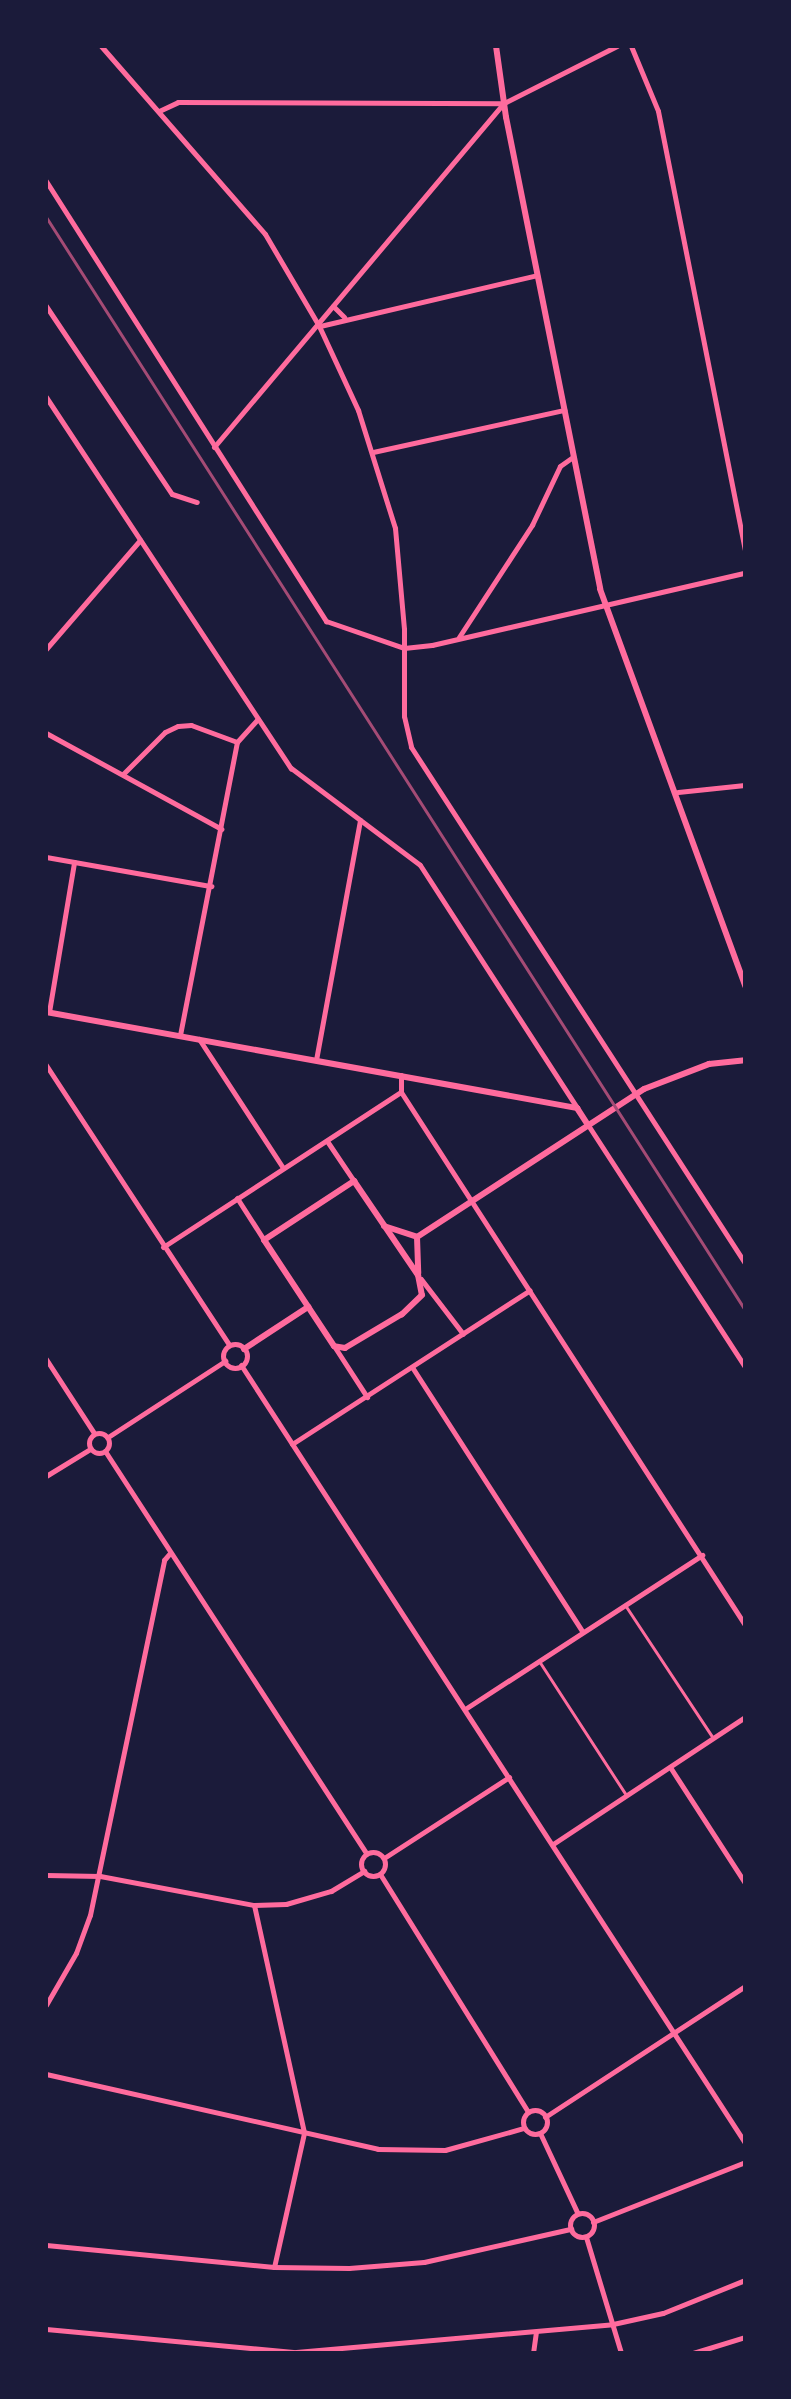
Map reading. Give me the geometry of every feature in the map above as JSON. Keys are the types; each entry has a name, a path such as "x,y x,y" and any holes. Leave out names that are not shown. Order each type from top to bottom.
{"street":[{"path":"101,46 265,234 319,326 373,452 400,562 404,716 415,756 745,1263"},
{"path":"496,46 537,275 605,605 669,782 678,792 745,986"},
{"path":"214,447 504,103 617,46"},
{"path":"631,46 658,111 745,549"},
{"path":"159,111 178,102 504,103"},
{"path":"46,181 326,621 404,648 745,573"},
{"path":"319,326 344,317 537,275"},
{"path":"46,306 172,494 197,502"},
{"path":"333,306 344,317"},
{"path":"46,397 258,719 311,787 420,865 745,1367"},
{"path":"373,452 564,410"},
{"path":"459,638 532,525 560,466 573,457"},
{"path":"46,649 140,540"},
{"path":"180,1035 237,742 258,719"},
{"path":"123,774 146,748 178,726 191,725 237,742"},
{"path":"46,733 221,829"},
{"path":"678,792 745,785"},
{"path":"316,1060 360,820"},
{"path":"46,857 211,886"},
{"path":"74,862 47,1012 577,1108"},
{"path":"198,1039 283,1168"},
{"path":"417,1237 635,1095 679,1074 745,1060"},
{"path":"46,1065 229,1345 244,1349"},
{"path":"401,1074 401,1092 745,1624"},
{"path":"163,1247 401,1092"},
{"path":"327,1141 383,1226 463,1334"},
{"path":"264,1240 354,1181"},
{"path":"237,1198 367,1397"},
{"path":"383,1226 417,1237"},
{"path":"334,1346 356,1344 416,1304 422,1295 417,1237"},
{"path":"292,1444 530,1290"},
{"path":"241,1365 244,1349 308,1307"},
{"path":"229,1345 225,1361 108,1437 105,1451 366,1853 364,1871"},
{"path":"46,1359 94,1433 108,1437"},
{"path":"225,1361 241,1365 745,2143"},
{"path":"412,1367 583,1632"},
{"path":"90,1449 94,1433"},
{"path":"46,1476 90,1449 105,1451"},
{"path":"46,2005 76,1953 100,1876 164,1560 170,1553"},
{"path":"465,1709 702,1555"},
{"path":"625,1605 713,1738"},
{"path":"539,1661 626,1796"},
{"path":"553,1844 745,1717"},
{"path":"670,1767 745,1883"},
{"path":"509,1777 384,1858 380,1874 528,2112 545,2117"},
{"path":"366,1853 384,1858"},
{"path":"46,1875 100,1876 254,1905 315,1898 364,1871 380,1874"},
{"path":"254,1905 304,2133 274,2267"},
{"path":"578,2214 540,2133 545,2117 745,1986"},
{"path":"46,2074 304,2133 411,2152 478,2143 524,2128 540,2133"},
{"path":"524,2128 528,2112"},
{"path":"621,2353 586,2237 593,2222 745,2162"},
{"path":"578,2214 587,2214 593,2222"},
{"path":"571,2229 578,2214"},
{"path":"46,2245 274,2267 424,2262 571,2229 586,2237"},
{"path":"46,2329 296,2352 613,2324 663,2313 745,2280"},
{"path":"533,2353 536,2332"},
{"path":"693,2353 745,2337"}],"railway":[{"path":"46,217 745,1310"}]}
